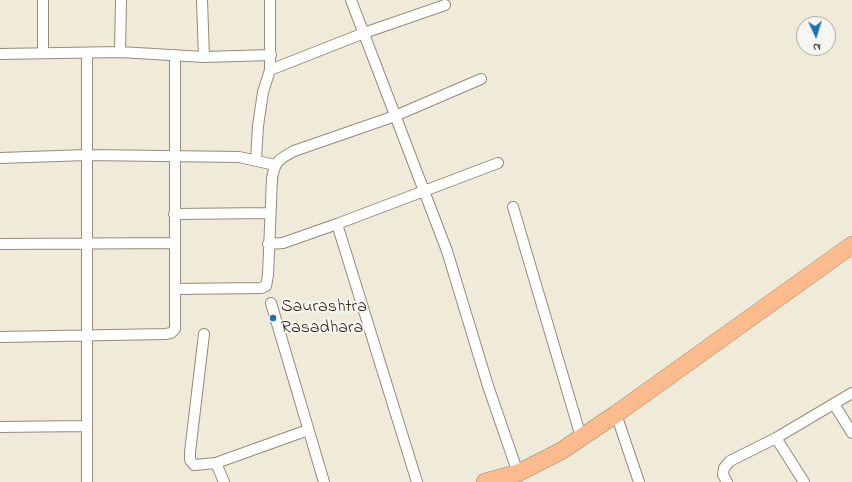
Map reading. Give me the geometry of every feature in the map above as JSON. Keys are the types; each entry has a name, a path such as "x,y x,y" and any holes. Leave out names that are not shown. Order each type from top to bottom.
{"main road":[{"path":"494,481 518,473 561,451 850,251"}],"street":[{"path":"43,0 43,53"},
{"path":"120,52 121,0"},
{"path":"202,0 204,57"},
{"path":"256,160 258,126 263,92 270,70 270,0"},
{"path":"351,0 447,251 488,386 518,473"},
{"path":"270,70 364,33 445,5"},
{"path":"0,54 120,52 204,57 271,55"},
{"path":"87,53 87,482"},
{"path":"0,337 171,333 175,329 175,56"},
{"path":"175,289 261,288 266,286 272,178 275,165 281,157 294,151 395,116 481,79"},
{"path":"0,158 87,155 174,155 239,157 275,165"},
{"path":"268,244 283,243 337,224 498,163"},
{"path":"513,207 581,437"},
{"path":"174,214 270,213"},
{"path":"337,224 417,482"},
{"path":"0,244 174,243"},
{"path":"271,303 324,482"},
{"path":"204,334 190,460 194,465 216,463 308,430"},
{"path":"727,482 723,475 724,468 730,461 776,438 852,393"},
{"path":"834,404 852,432"},
{"path":"616,414 639,482"},
{"path":"0,427 87,426"},
{"path":"776,438 804,482"},
{"path":"216,463 224,482"}],"place":[{"name":"Saurashtra Rasadhara","path":"273,318"}]}
